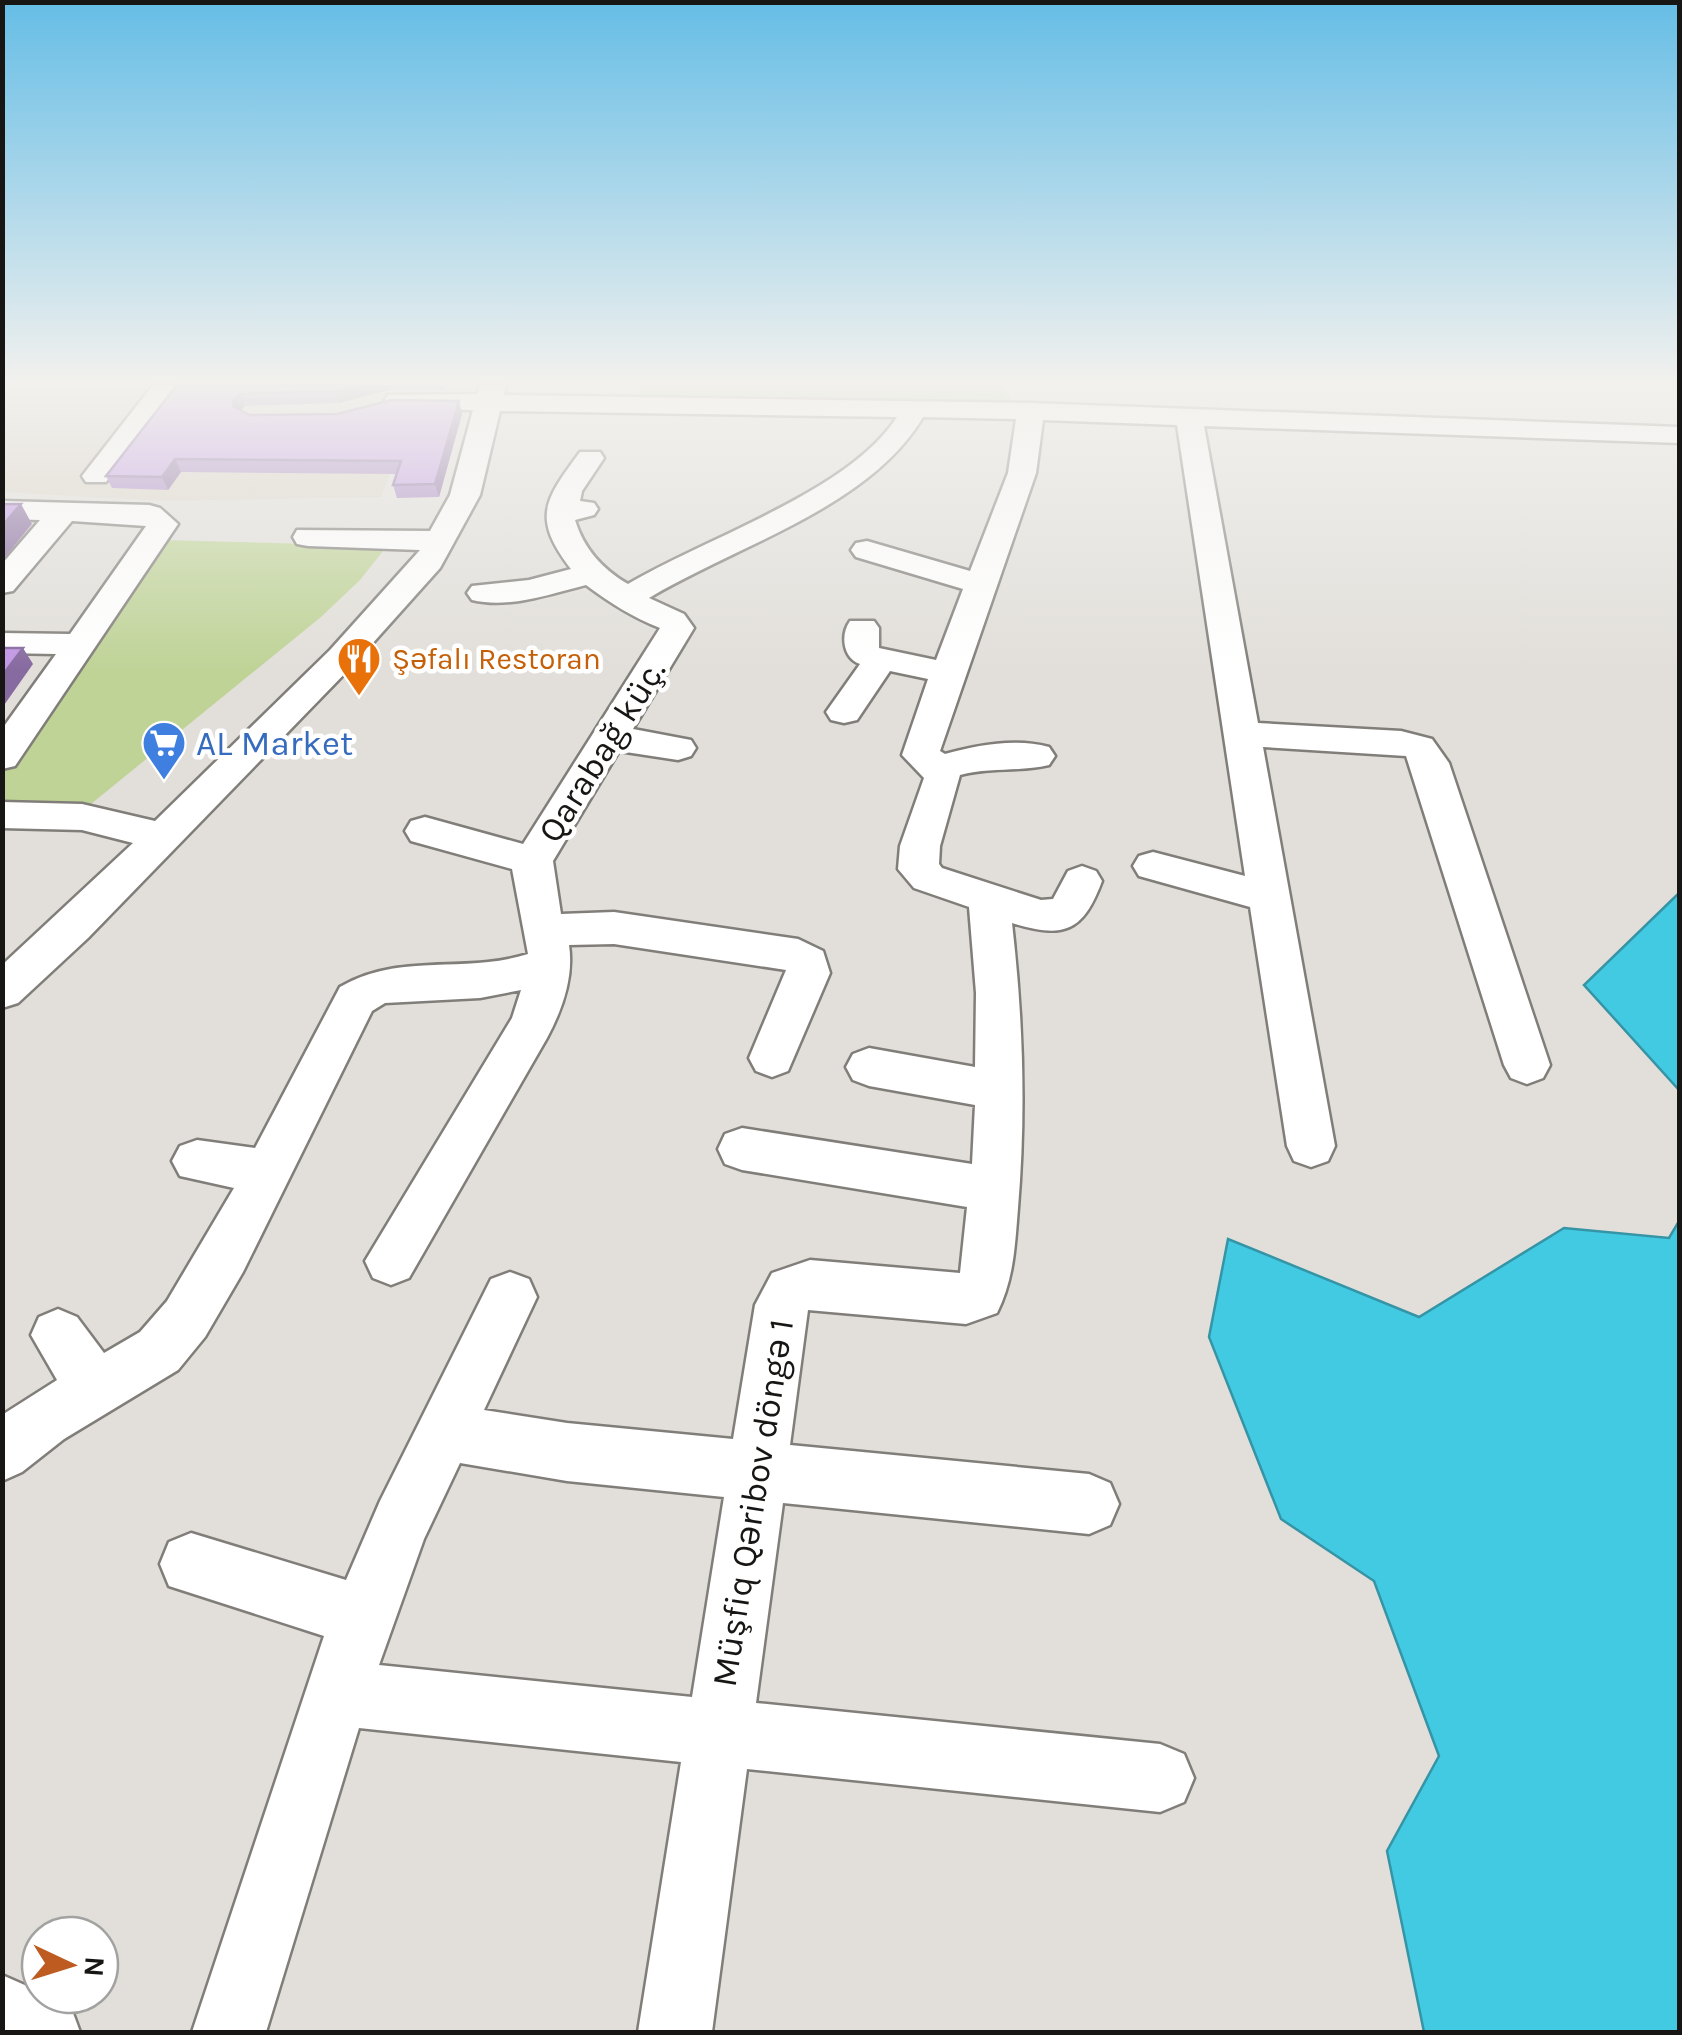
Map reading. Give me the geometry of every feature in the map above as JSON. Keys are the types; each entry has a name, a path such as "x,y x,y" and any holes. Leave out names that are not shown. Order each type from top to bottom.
{"street":[{"path":"2,990 163,836 405,590 441,541 469,480"},
{"path":"575,480 567,491 573,510 560,521 577,556 605,586 633,598 645,586 744,521 834,480"},
{"path":"1019,480 922,743 921,755 939,768 943,778 920,846 918,869 928,878 1049,916 1062,915 1070,909 1082,880"},
{"path":"1199,480 1311,1146"},
{"path":"2,510 149,514 162,524 157,537 2,757"},
{"path":"2,584 66,510"},
{"path":"308,537 441,541"},
{"path":"867,550 979,584"},
{"path":"483,593 530,590 593,573"},
{"name":"Qarabağ küç.","path":"548,946 532,888 533,860 677,628 672,621 638,608 633,598"},
{"path":"862,628 862,650 866,655 946,673"},
{"path":"2,643 78,644"},
{"path":"844,712 882,658"},
{"path":"1242,734 1402,743 1419,748 1430,762 1527,1065"},
{"path":"610,738 678,748"},
{"path":"939,768 980,757 1036,756"},
{"path":"2,816 82,817 163,836"},
{"path":"425,831 533,860"},
{"path":"1153,866 1269,897"},
{"name":"Müşfiq Qəribov döngə 1","path":"675,2032 754,1473 782,1306 791,1290 810,1284 966,1300 978,1295 985,1282 995,1188 998,1090 998,993 989,898"},
{"path":"2,1452 44,1419 158,1351 186,1319 225,1256 356,998 370,988 387,983 496,978 548,946 614,928 798,955 808,963 808,973 772,1058"},
{"path":"392,1261 539,1007 548,946"},
{"path":"869,1067 998,1090"},
{"path":"742,1149 995,1188"},
{"path":"197,1161 268,1171"},
{"path":"229,2032 362,1616 444,1432 510,1297"},
{"path":"58,1335 96,1389"},
{"path":"444,1432 567,1452 754,1473 1090,1504"},
{"path":"190,1564 362,1616"},
{"path":"337,1692 1160,1778"},
{"path":"2,2012 44,2032"}],"shaded area":[{"path":"3,480 387,480 381,497 165,501 3,492"}],"green space":[{"path":"162,540 387,546 360,580 321,617 91,804 3,807 3,771"}],"water":[{"path":"1679,893 1679,1090 1584,985"},
{"path":"1679,1221 1679,2032 1424,2032 1387,1851 1439,1756 1374,1581 1281,1519 1209,1337 1228,1239 1419,1317 1564,1228 1669,1238"}],"building":[{"path":"395,480 436,480 435,484 393,485"},
{"path":"2,504 21,504 2,526"},
{"path":"2,648 23,648 2,676"}],"place":[{"name":"Şəfalı Restoran","path":"359,697"},
{"name":"AL Market","path":"164,781"}]}
